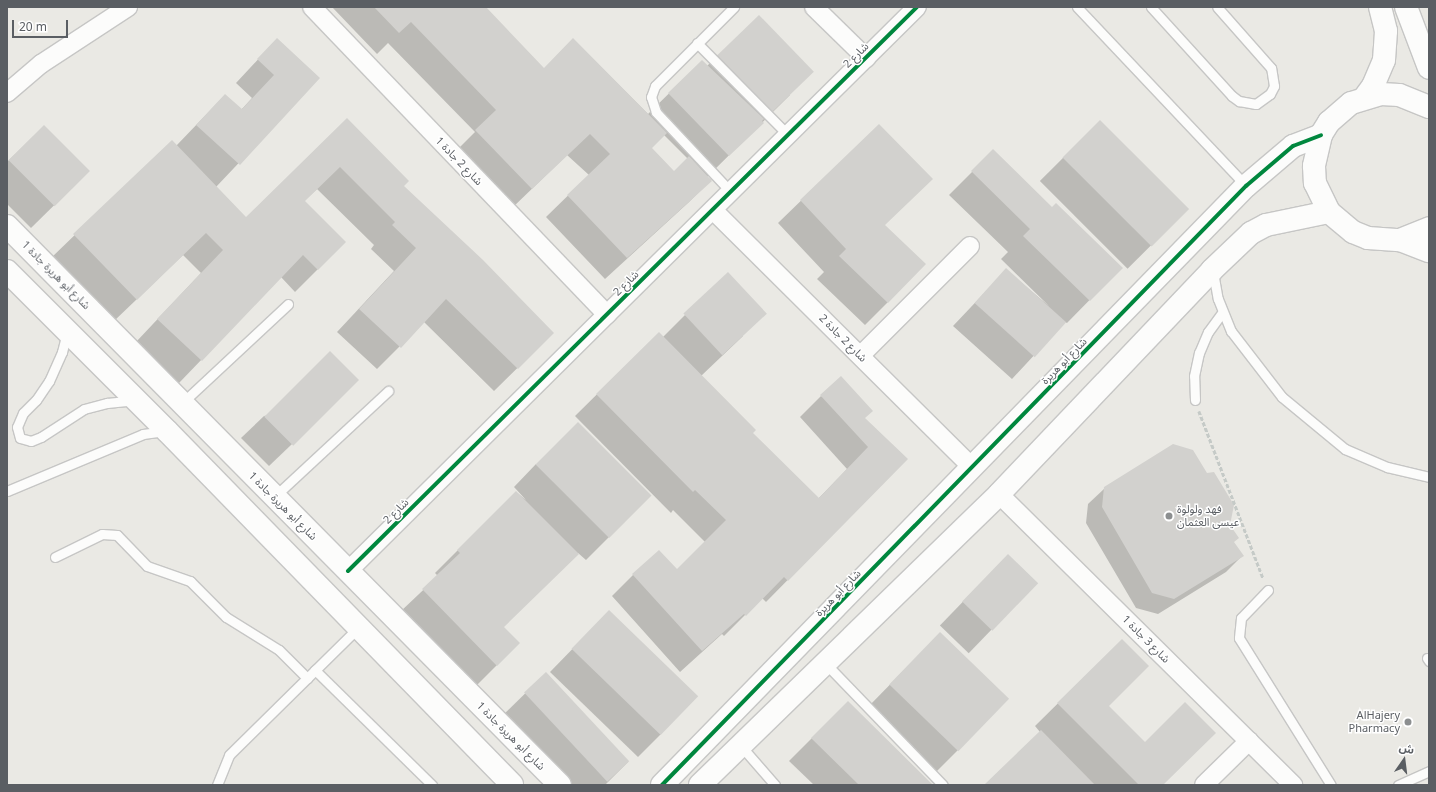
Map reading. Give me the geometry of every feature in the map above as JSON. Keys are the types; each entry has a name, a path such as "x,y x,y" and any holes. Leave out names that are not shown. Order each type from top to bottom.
{"street":[{"path":"7,93 41,64 128,7"},
{"name":"شارع 2 جادة 1","path":"312,7 607,315"},
{"path":"814,7 866,58"},
{"name":"شارع 2","path":"348,571 917,7"},
{"path":"1365,97 1373,86 1384,60 1386,32 1380,7"},
{"path":"1406,7 1429,68"},
{"path":"1429,107 1398,95 1381,94 1365,97 1339,112 1321,134 1314,166 1315,182 1329,212 1340,224 1363,236 1384,241 1400,240 1429,228"},
{"name":"شارع أبو هريرة","path":"662,785 973,468 1246,186 1293,146 1321,134"},
{"name":"شارع 2 جادة 2","path":"713,210 861,355 973,468"},
{"path":"701,785 999,494 1212,270 1252,233 1266,224 1329,212"},
{"name":"شارع أبو هريرة جادة 1","path":"7,226 560,785"},
{"path":"1400,240 1429,250"},
{"path":"861,355 970,246"},
{"path":"7,271 167,431 512,785"},
{"name":"شارع 3 جادة 1","path":"999,494 1293,785"},
{"path":"1204,785 1249,741"}],"lane":[{"path":"731,192 656,112 651,102 655,86 734,7"},
{"path":"1077,7 1246,186"},
{"path":"1151,7 1232,96 1243,103 1256,104 1267,97 1274,86 1271,68 1217,7"},
{"path":"697,43 788,135"},
{"path":"1212,270 1222,313 1242,348 1282,397 1317,428 1345,449 1387,467 1429,477"},
{"path":"182,403 288,304"},
{"path":"1195,400 1194,376 1199,353 1208,332 1222,313"},
{"path":"67,331 62,352 49,381 36,400 23,413 16,427 20,438 30,441 41,437 84,409 107,403 136,400"},
{"path":"274,497 388,391"},
{"path":"7,491 143,434 167,431"},
{"path":"55,557 102,534 117,535 147,566 190,581 226,617 280,650 307,678"},
{"path":"1268,590 1241,618 1239,638 1331,785"},
{"path":"217,785 228,755 359,627"},
{"path":"826,664 943,785"},
{"path":"315,670 432,785"},
{"path":"740,746 775,785"},
{"path":"1398,785 1429,771"}],"path":[{"path":"1195,400 1268,590"}],"building":[{"path":"374,7 486,7 544,68 573,38 667,133 652,148 674,171 689,156 712,181 627,258 567,195 610,154 590,134 532,189 475,130 496,110 411,22 399,33"},
{"path":"759,15 814,72 772,112 717,55"},
{"path":"277,38 320,78 240,165 196,125 225,94 242,109 274,75 257,59"},
{"path":"702,60 764,119 762,121 764,123 729,156 668,93"},
{"path":"347,118 409,181 404,186 483,260 554,333 518,369 446,299 401,348 359,309 416,248 392,225 395,222 340,167 305,201 346,242 318,270 303,255 202,361 157,319 223,250 206,233 137,300 73,234 172,140 246,217"},
{"path":"1100,120 1189,209 1152,247 1063,157"},
{"path":"879,124 933,179 885,225 926,264 888,303 839,256 846,249 800,200"},
{"path":"44,125 90,171 55,206 9,160"},
{"path":"993,149 1052,207 1056,203 1123,268 1090,301 1023,236 1030,229 971,171"},
{"path":"1006,268 1066,322 1035,357 975,303"},
{"path":"728,272 767,314 722,355 683,314"},
{"path":"659,332 756,430 753,433 819,498 868,447 820,395 841,376 873,411 865,418 908,459 788,581 784,577 746,616 744,614 702,651 632,574 659,550 677,569 726,520 695,490 693,492 596,394"},
{"path":"330,351 359,380 293,446 264,417"},
{"path":"578,422 652,496 609,538 536,464"},
{"name":"فهد ولولوة عيسى العثمان","path":"1173,444 1193,450 1207,473 1214,472 1234,505 1230,525 1239,538 1234,542 1244,556 1174,599 1152,593 1102,507 1104,487"},
{"path":"516,491 579,554 504,627 520,643 497,666 422,589 460,553 457,550"},
{"path":"1008,554 1038,583 992,631 962,601"},
{"path":"609,610 698,696 661,735 571,649"},
{"path":"940,632 1009,699 958,751 889,685"},
{"path":"1122,639 1149,666 1109,706 1145,742 1185,702 1216,733 1163,785 1139,785 1057,703"},
{"path":"546,672 629,761 607,782 524,692"},
{"path":"848,701 933,785 859,785 811,738"},
{"path":"1041,730 1095,785 984,785"}],"cycle path":[{"path":"348,571 917,7"},
{"path":"662,785 1246,186 1293,146 1321,135"}],"place":[{"name":"فهد ولولوة عيسى العثمان","path":"1169,516"},
{"name":"AlHajery Pharmacy","path":"1408,722"}]}
